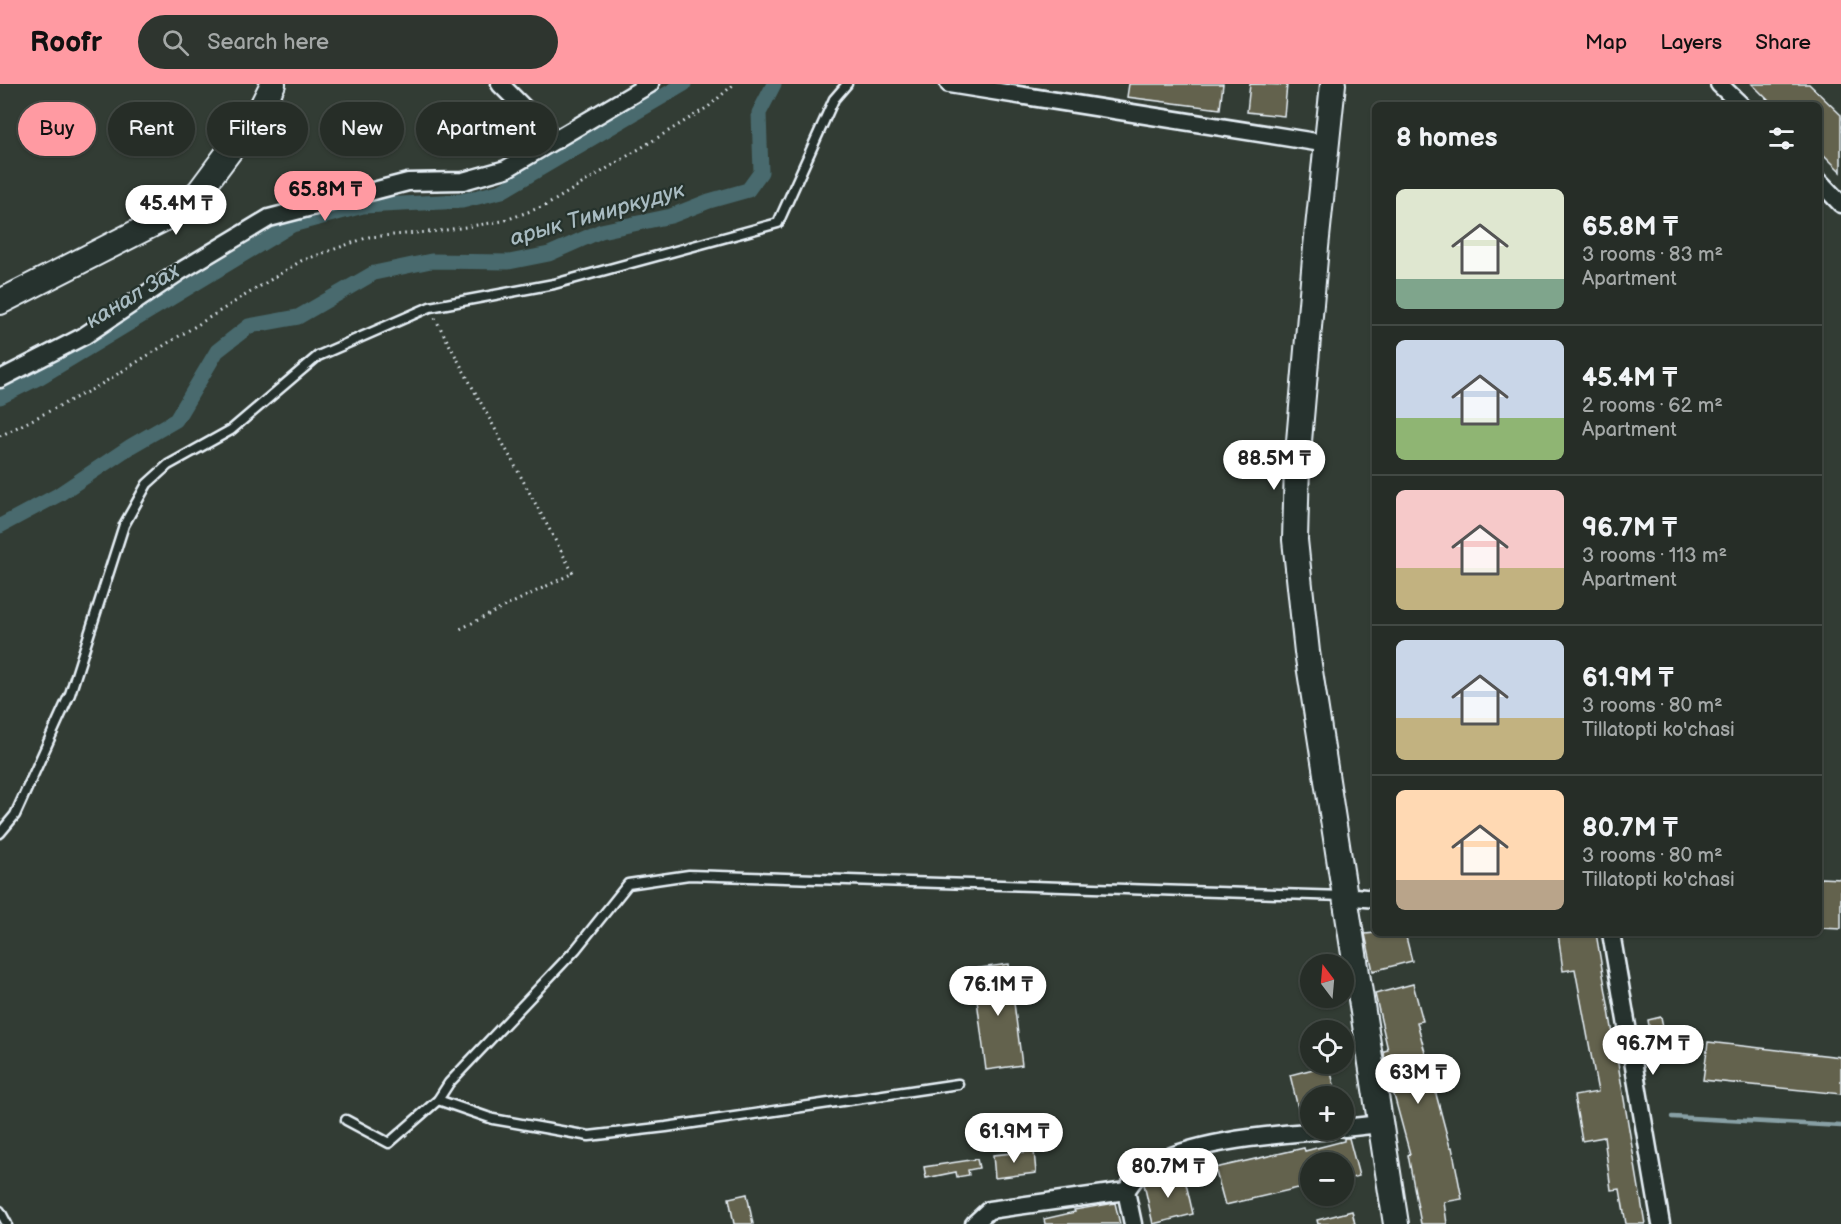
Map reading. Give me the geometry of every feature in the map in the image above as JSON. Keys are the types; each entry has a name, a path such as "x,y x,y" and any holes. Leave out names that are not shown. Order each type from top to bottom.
{"main road":[{"path":"0,302 173,214 199,192 260,110 273,84"},
{"path":"1333,84 1315,259 1294,513 1303,618 1396,1224"}],"street":[{"path":"500,84 518,102"},
{"path":"557,139 650,84"},
{"path":"949,84 1328,144"},
{"path":"1719,84 1738,102"},
{"path":"0,379 84,336 179,272 269,218 408,182 463,181 506,169 528,156"},
{"path":"1822,184 1841,204"},
{"path":"1344,896 1372,899"},
{"path":"1612,936 1661,1224"},
{"path":"1354,1127 1380,1124"},
{"path":"1133,1224 1126,1191 1134,1179 1147,1168 1172,1156 1199,1148 1300,1133"},
{"path":"974,1224 988,1210 1126,1191"}],"lane":[{"path":"0,833 15,815 70,694 124,525 147,484 168,465 231,430 318,356 430,307 554,284 778,223 834,99 847,84"},
{"path":"346,1120 389,1143 438,1100 449,1083 576,949 628,884 689,875 1344,896"},
{"path":"438,1100 493,1119 589,1136 666,1127 958,1084"},
{"path":"0,1210 7,1224"}],"path":[{"path":"0,436 95,388 301,261 369,237 440,231 503,221 547,205 708,107 734,84"},
{"path":"430,307 573,573 458,630"}],"building":[{"path":"1129,84 1223,84 1220,109 1127,97"},
{"path":"1250,84 1287,85 1284,116 1247,112"},
{"path":"1752,84 1809,84 1841,115 1841,172 1822,153 1822,102 1770,102"},
{"path":"1822,878 1841,879 1841,929 1822,928"},
{"path":"1365,934 1406,936 1412,961 1373,971"},
{"path":"1558,936 1597,936 1645,1224 1626,1224 1620,1189 1611,1190 1604,1137 1582,1141 1574,1096 1598,1092 1575,969 1563,971"},
{"path":"1009,964 1022,1065 986,1070 973,969"},
{"path":"1413,984 1423,1021 1417,1022 1450,1147 1452,1147 1462,1199 1444,1202 1447,1224 1421,1224 1408,1155 1410,1154 1385,1062 1384,1051 1388,1050 1375,994"},
{"path":"1661,1017 1665,1036 1651,1038 1648,1020"},
{"path":"1708,1042 1841,1057 1841,1094 1703,1080"},
{"path":"1300,1072 1331,1074 1334,1086 1300,1086 1299,1112 1290,1075"},
{"path":"1350,1140 1353,1152 1300,1152 1300,1188 1225,1205 1215,1168"},
{"path":"1034,1151 1036,1173 995,1178 993,1155"},
{"path":"1354,1157 1359,1176 1354,1177"},
{"path":"977,1159 979,1168 968,1170 969,1175 957,1177 956,1172 926,1178 924,1167"},
{"path":"1184,1175 1193,1214 1153,1224 1144,1184"},
{"path":"747,1194 753,1224 734,1224 729,1198"},
{"path":"1115,1203 1120,1224 1045,1224 1044,1219 1075,1212 1074,1210"},
{"path":"1352,1211 1355,1224 1318,1224 1317,1220"}],"waterway":[{"name":"канал Зах","path":"0,397 40,377 292,225 363,206 462,201 502,191 684,84"},
{"name":"арык Тимиркудук","path":"0,526 58,495 131,446 176,420 217,351 249,326 298,317 374,273 431,261 509,262 549,254 601,231 671,216 709,201 748,190 761,172 759,113 774,84"},
{"path":"1672,1117 1841,1126"}]}
